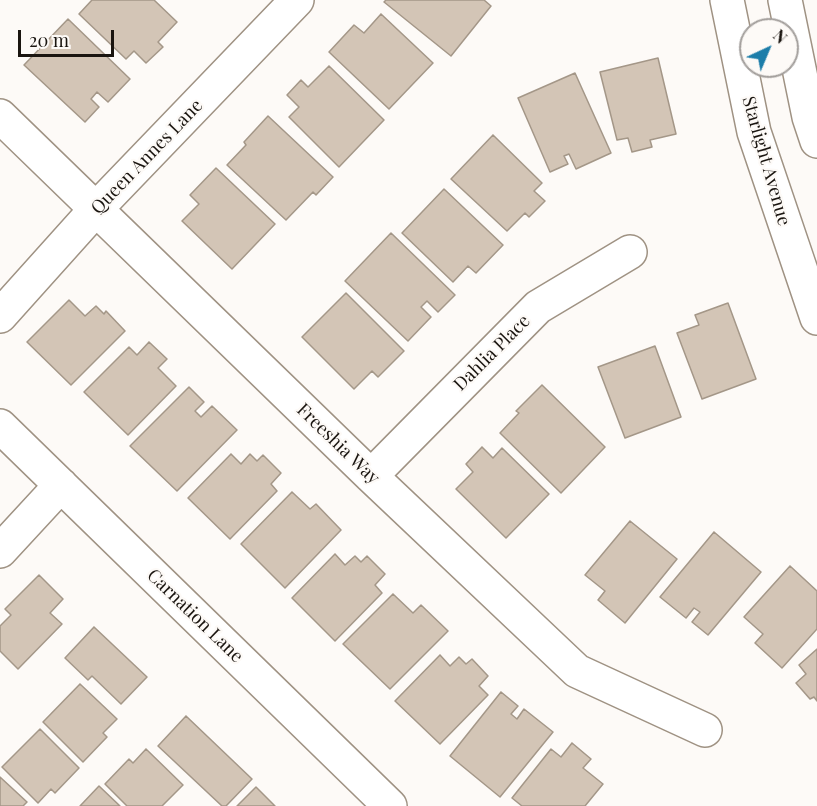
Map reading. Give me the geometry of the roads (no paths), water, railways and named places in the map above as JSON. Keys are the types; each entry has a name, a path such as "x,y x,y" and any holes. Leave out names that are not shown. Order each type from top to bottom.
{"street":[{"name":"Queen Annes Lane","path":"0,316 96,209 297,0"},
{"name":"Starlight Avenue","path":"727,0 754,132 817,318"},
{"path":"785,0 809,117 817,141"},
{"name":"Freeshia Way","path":"0,116 370,476 577,670 705,730"},
{"name":"Dahlia Place","path":"370,476 537,306 630,252"},
{"name":"Carnation Lane","path":"0,426 378,802"},
{"path":"0,551 60,485"}]}
